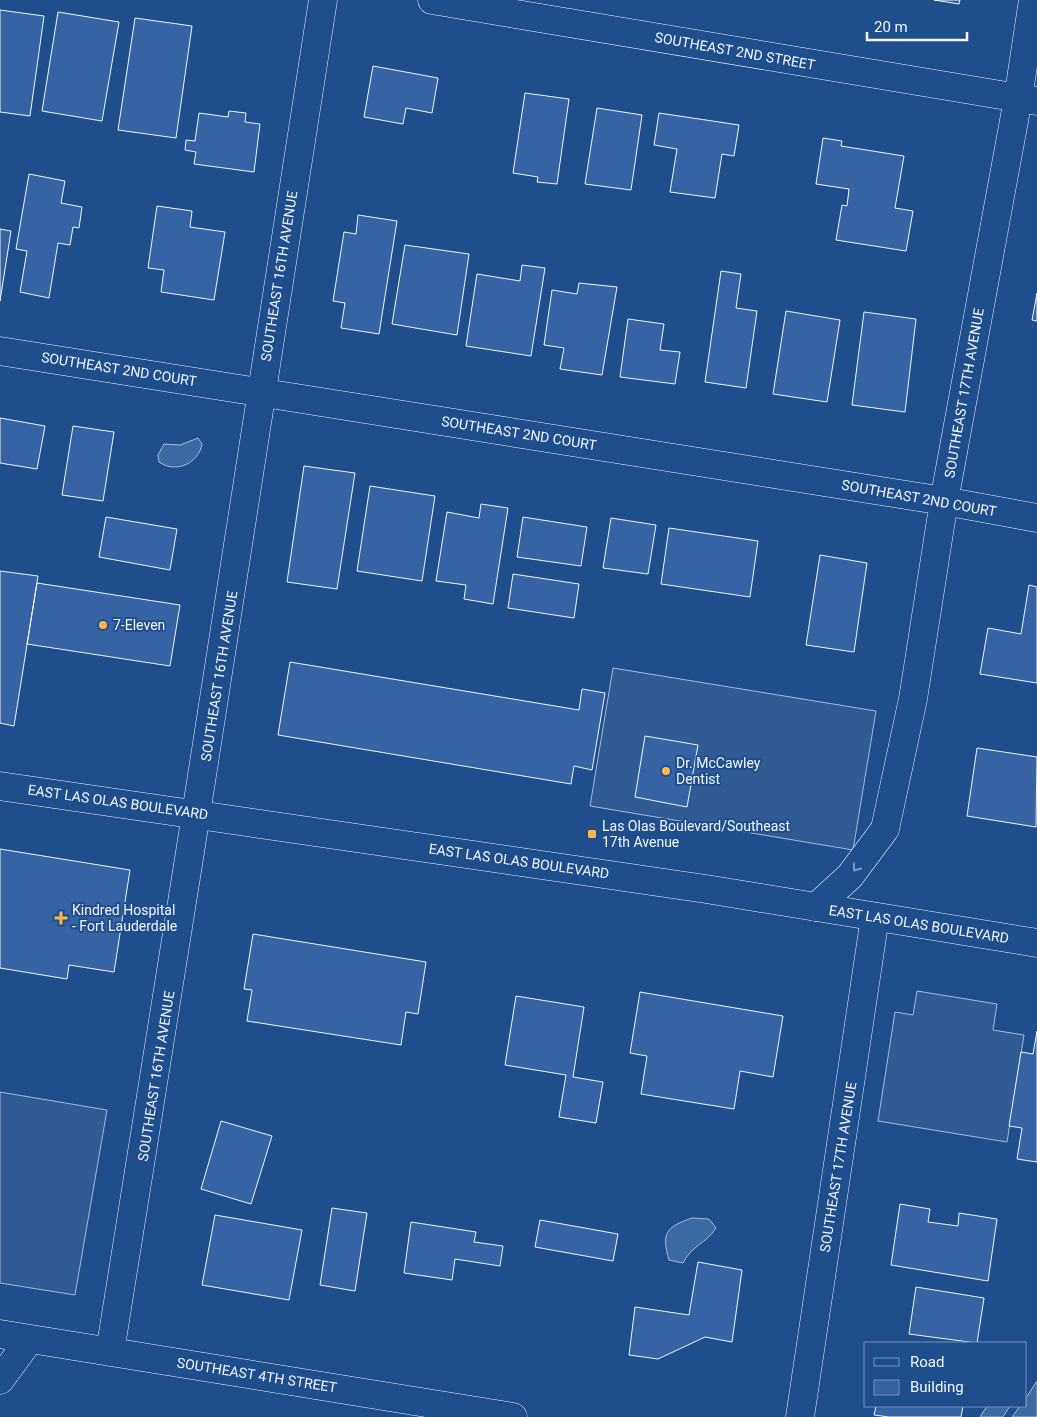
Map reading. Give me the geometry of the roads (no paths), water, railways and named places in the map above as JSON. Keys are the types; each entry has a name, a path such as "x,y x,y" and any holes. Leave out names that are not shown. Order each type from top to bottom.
{"street":[{"name":"SOUTHEAST 16TH AVENUE","path":"110,1352 198,813 260,391 323,0"},
{"name":"SOUTHEAST 2ND STREET","path":"432,0 1028,100"},
{"name":"SOUTHEAST 17TH AVENUE","path":"816,907 850,876 885,828 913,699 944,501 1028,100 1033,0"},
{"name":"SOUTHEAST 2ND COURT","path":"0,350 944,501 1037,518"},
{"name":"EAST LAS OLAS BOULEVARD","path":"0,786 198,813 816,907 1037,943"},
{"name":"SOUTHEAST 17TH AVENUE","path":"800,1417 875,917"},
{"name":"SOUTHEAST 4TH STREET","path":"0,1334 513,1417"},
{"path":"0,1380 30,1339"}],"place":[{"name":"7-Eleven","path":"103,625"},
{"name":"Dr. McCawley Dentist","path":"666,771"},
{"name":"Las Olas Boulevard/Southeast 17th Avenue","path":"592,834"},
{"name":"Kindred Hospital - Fort Lauderdale","path":"61,918"}]}
